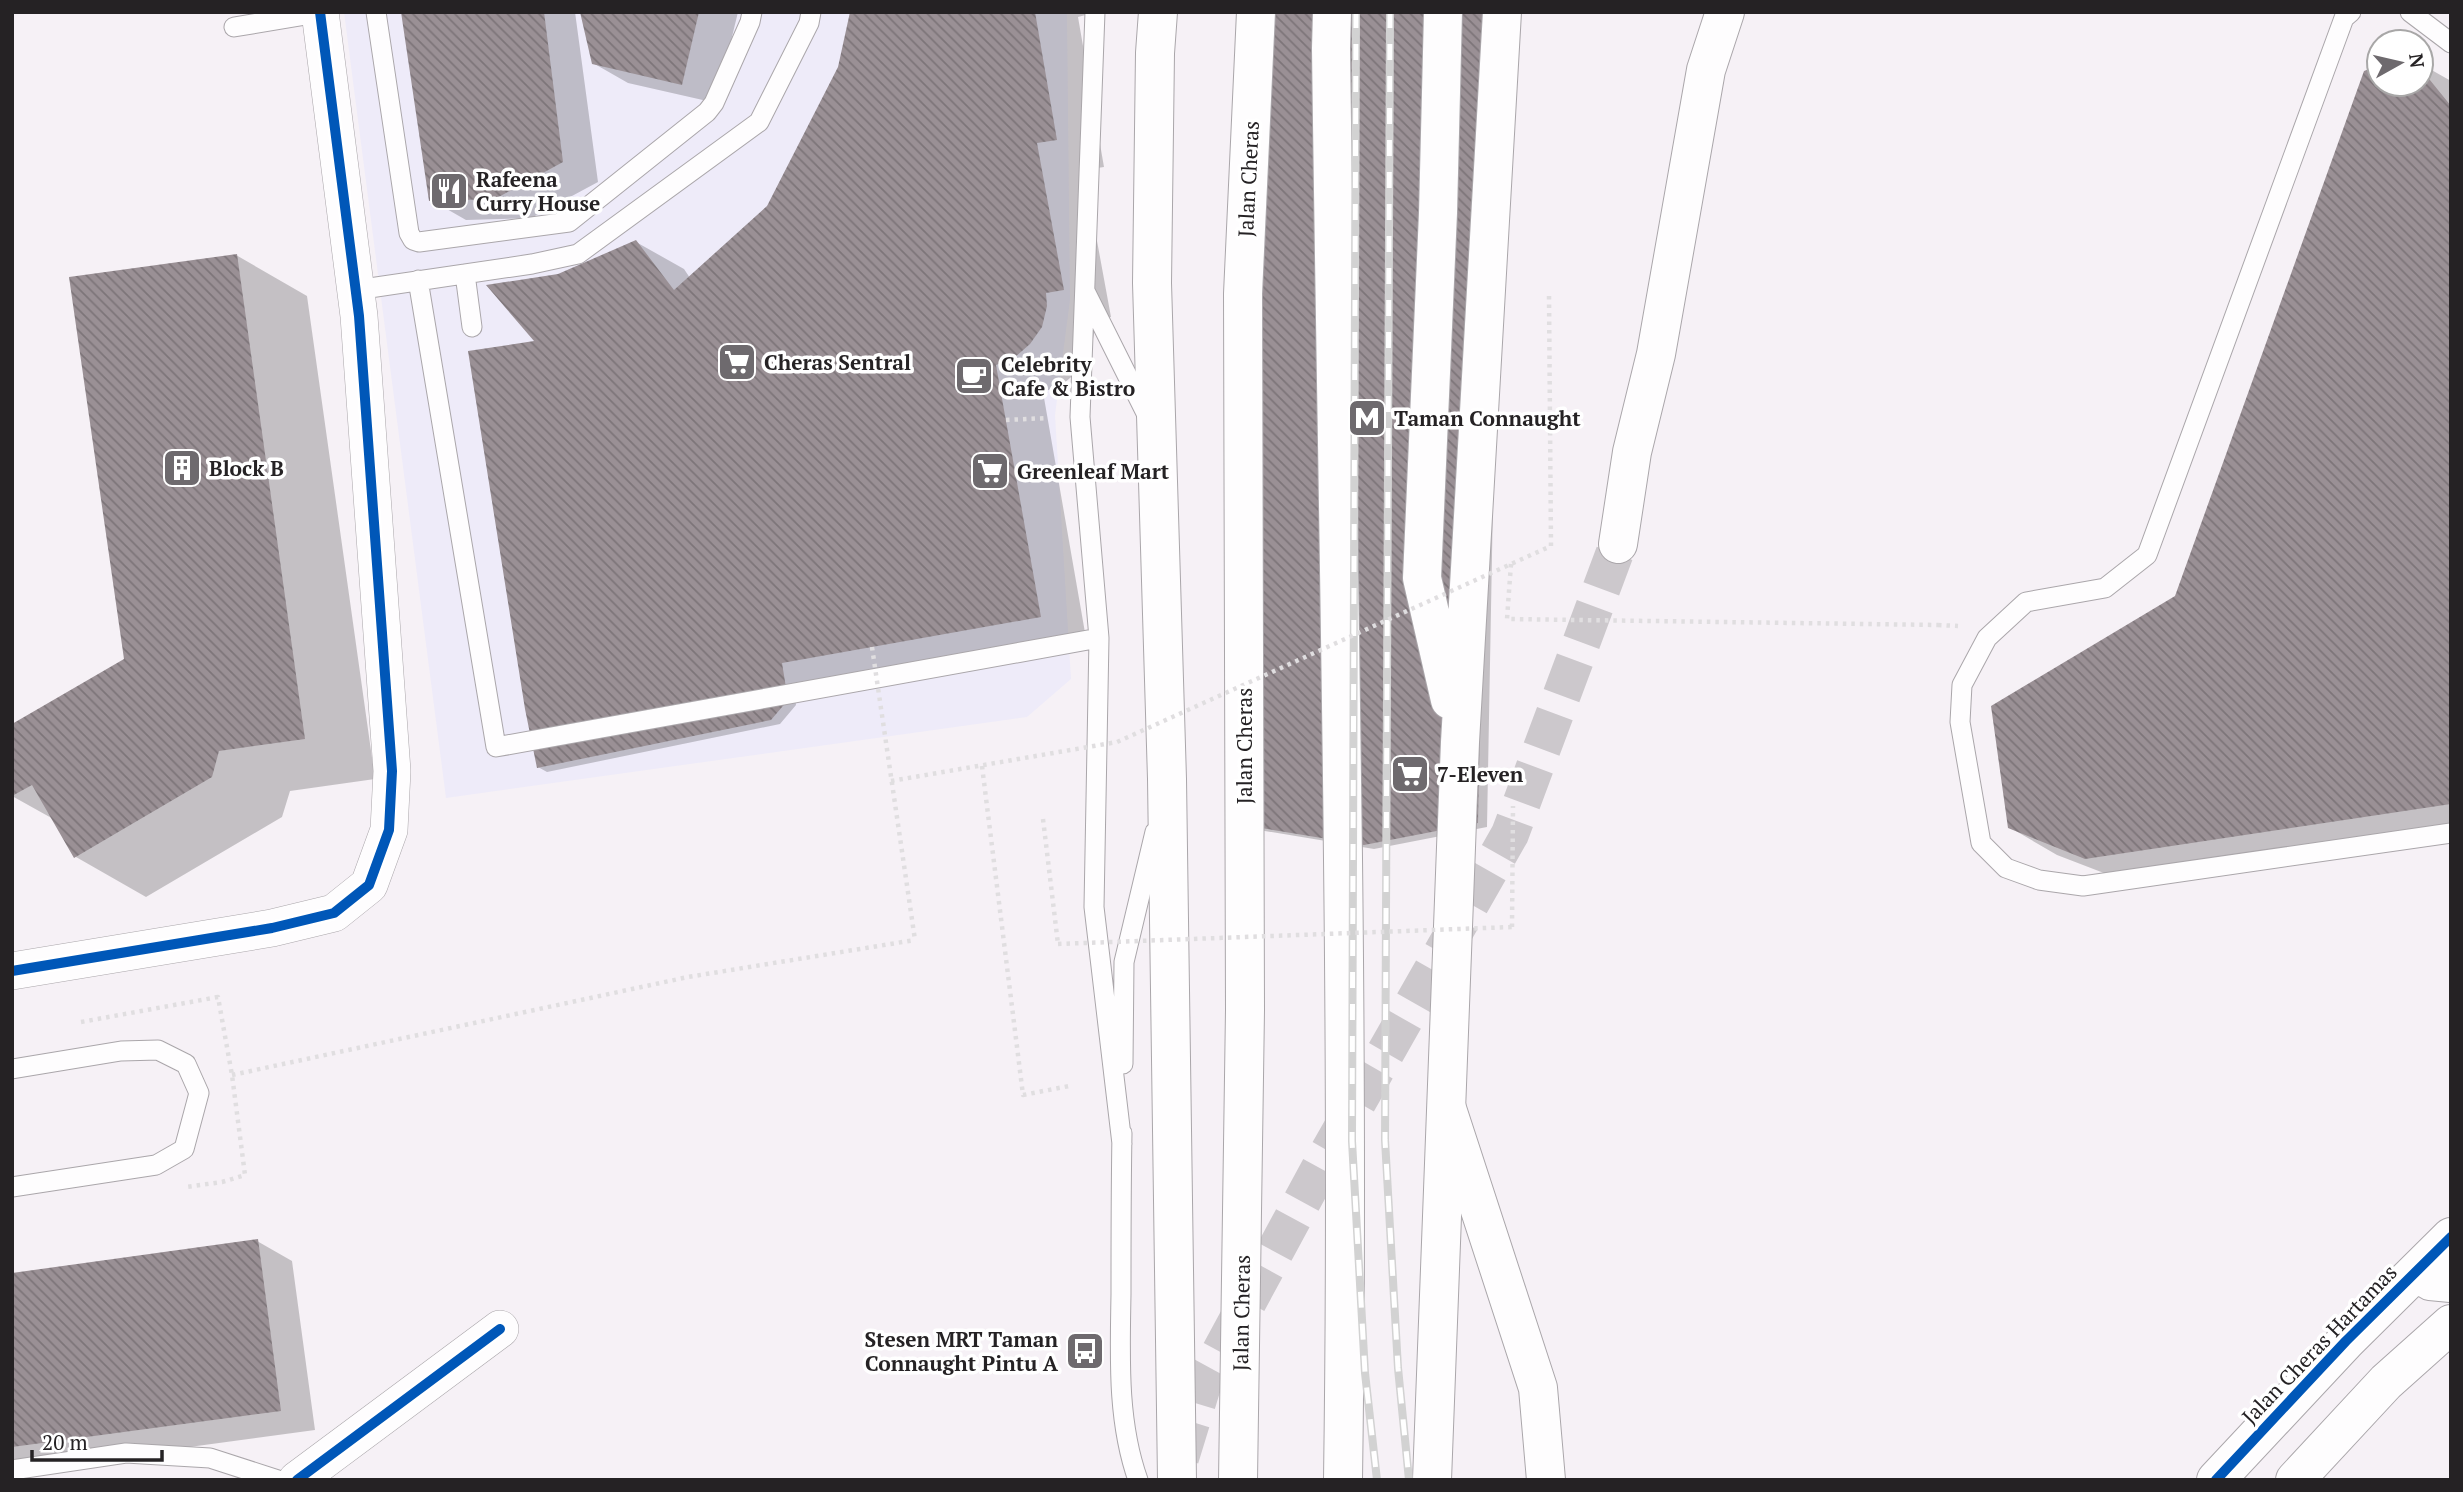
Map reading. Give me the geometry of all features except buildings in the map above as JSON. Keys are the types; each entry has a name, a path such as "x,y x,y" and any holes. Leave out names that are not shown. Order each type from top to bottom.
{"main road":[{"path":"1158,12 1152,283 1167,779 1177,1480"},
{"name":"Jalan Cheras","path":"1238,1480 1245,1010 1242,294 1256,12"},
{"path":"1332,12 1345,1041 1343,1480"},
{"path":"1443,12 1438,213 1422,578 1460,742"},
{"path":"1432,1480 1460,742 1502,12"},
{"path":"1618,544 1632,452 1656,354 1706,70 1725,12"},
{"path":"1447,1109 1538,1388 1546,1480"},
{"name":"Jalan Cheras Hartamas","path":"2216,1480 2346,1341 2434,1277 2451,1237"},
{"path":"2295,1480 2386,1382 2451,1324"}],"street":[{"path":"12,971 272,928 334,913 369,885 389,830 392,771 358,303 321,12"},
{"path":"297,1480 500,1329"}],"lane":[{"path":"234,27 321,12"},
{"path":"376,12 409,233 413,240 419,242 569,222 707,112 750,22 752,12"},
{"path":"358,303 418,280 532,264 578,254 759,122 809,23 811,12"},
{"path":"1095,12 1080,417 1099,638 1094,906 1122,1144"},
{"path":"2351,12 2344,18 2147,555 2105,588 2026,602 1987,638 1962,685 1960,722 1981,843 2006,868 2039,880 2083,886 2451,833"},
{"path":"2410,12 2451,43"},
{"path":"465,274 472,327"},
{"path":"418,280 496,747 1099,638"},
{"path":"1085,290 1155,431"},
{"path":"1138,1480 1130,1455 1123,1413 1120,1342 1124,962 1167,779"},
{"path":"12,1069 121,1051 158,1050 186,1064 199,1093 184,1149 156,1164 12,1187"},
{"path":"12,1470 126,1453 210,1458 278,1480"}],"path":[{"path":"891,781 1116,742 1550,546 1549,296"},
{"path":"1006,420 1080,417"},
{"path":"1511,564 1507,619 1938,625"},
{"path":"232,1075 688,977 915,940 872,647"},
{"path":"982,766 1023,1095 1069,1086"},
{"path":"1043,819 1058,944 1512,927 1513,806"},
{"path":"81,1022 218,997 232,1075 245,1175 222,1182 183,1188"}],"shaded area":[{"path":"344,12 1067,12 1070,300 1055,415 1071,679 1027,717 446,798"}],"tunnel":[{"path":"1180,1458 1202,1386 1326,1157 1510,834 1618,544"}],"railway":[{"path":"1356,12 1352,1141 1365,1373 1377,1480"},
{"path":"1390,12 1385,1140 1398,1368 1409,1480"}],"cycle path":[{"path":"12,971 272,928 334,913 369,885 389,830 392,771 359,316 320,12"},
{"path":"2216,1480 2346,1341 2451,1237"},
{"path":"297,1480 500,1329"}],"place":[{"name":"Rafeena Curry House","path":"449,191"},
{"name":"Cheras Sentral","path":"737,362"},
{"name":"Celebrity Cafe & Bistro","path":"974,376"},
{"name":"Taman Connaught","path":"1367,418"},
{"name":"Block B","path":"182,468"},
{"name":"Greenleaf Mart","path":"990,471"},
{"name":"7-Eleven","path":"1410,774"},
{"name":"Stesen MRT Taman Connaught Pintu A","path":"1085,1351"}]}
